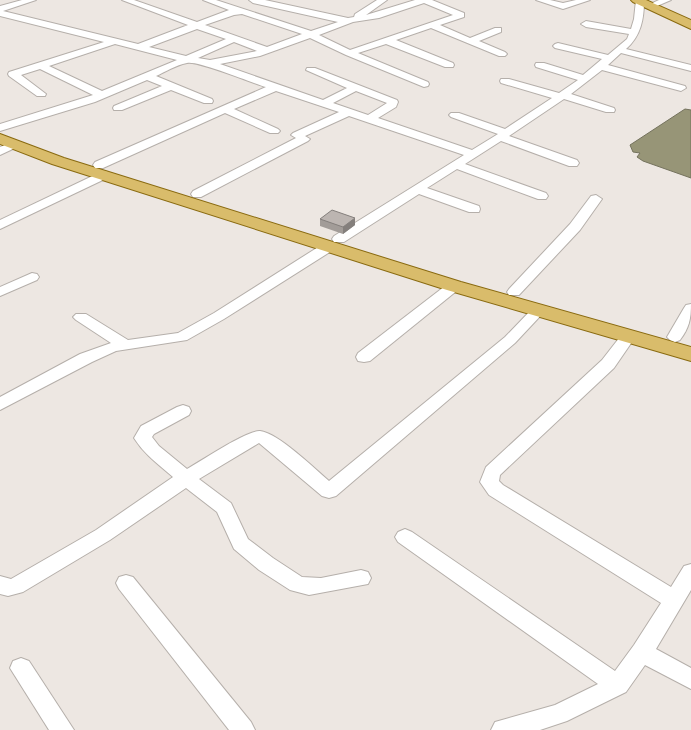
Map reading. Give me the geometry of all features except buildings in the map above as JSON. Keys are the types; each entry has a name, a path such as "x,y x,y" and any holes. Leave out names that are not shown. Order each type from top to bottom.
{"main road":[{"path":"642,2 691,25"},
{"path":"0,129 101,170 334,243 683,339"},
{"path":"4,145 197,194 454,286 691,354"}],"street":[{"path":"0,9 32,0"},
{"path":"126,0 266,50"},
{"path":"207,0 310,34 349,53 424,84"},
{"path":"253,0 350,21 383,0"},
{"path":"0,13 186,59 210,62 266,50 350,21 376,16 424,0 461,15 349,53"},
{"path":"540,0 562,6 586,0"},
{"path":"0,404 86,358 113,348 182,337 218,316 504,135 564,94 585,79 631,40 639,19 642,2 667,0"},
{"path":"298,9 309,3"},
{"path":"140,47 239,11"},
{"path":"586,24 634,32"},
{"path":"431,25 502,54"},
{"path":"470,41 498,30"},
{"path":"0,129 79,104 234,39"},
{"path":"386,40 449,65"},
{"path":"41,94 13,74 115,41"},
{"path":"558,46 681,88"},
{"path":"619,50 691,68"},
{"path":"210,62 219,68 275,88 473,154"},
{"path":"40,65 101,95"},
{"path":"540,65 585,79"},
{"path":"311,70 393,102 392,105 368,119"},
{"path":"520,75 564,94 610,110"},
{"path":"146,76 208,101"},
{"path":"505,81 564,94"},
{"path":"118,108 172,86"},
{"path":"0,225 101,170 275,88"},
{"path":"323,104 356,88"},
{"path":"226,110 274,131"},
{"path":"197,194 348,112"},
{"path":"455,115 573,163"},
{"path":"456,164 542,196"},
{"path":"417,189 474,209"},
{"path":"514,292 575,226 596,199"},
{"path":"0,292 32,277"},
{"path":"364,357 454,286"},
{"path":"683,339 691,308"},
{"path":"0,584 8,588 16,586 103,535 186,478 250,440 259,437 268,440 329,491 510,340 538,311"},
{"path":"81,317 127,346"},
{"path":"503,730 559,714 618,686 685,586 496,490 489,482 492,472 608,364 628,336"},
{"path":"183,411 147,430 143,438 154,450 186,478 224,508 241,544 266,564 297,584 309,587 321,586 362,578"},
{"path":"405,537 618,686"},
{"path":"126,583 243,730"},
{"path":"642,652 691,679"},
{"path":"21,668 62,730"}],"shaded area":[{"path":"685,109 691,110 691,178 643,161 637,157 640,153 633,152 630,145"}]}
